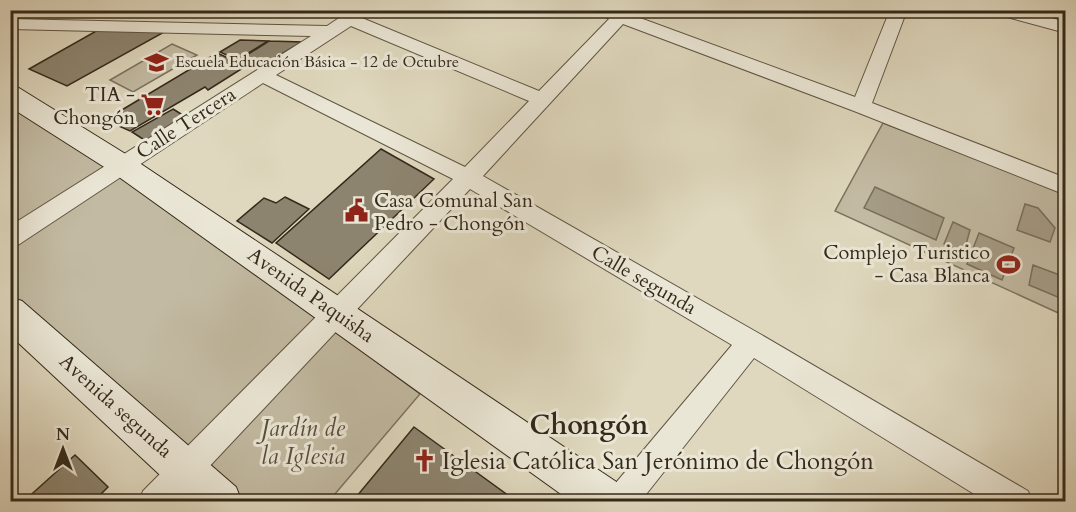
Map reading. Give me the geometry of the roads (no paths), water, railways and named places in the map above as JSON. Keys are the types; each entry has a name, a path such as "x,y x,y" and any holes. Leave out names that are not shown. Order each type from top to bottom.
{"main road":[{"name":"Avenida Paquisha","path":"10,94 122,165 609,501"},
{"name":"Avenida segunda","path":"10,312 221,501"}],"street":[{"path":"861,106 900,10"},
{"path":"1002,10 1065,28"},
{"path":"154,501 469,178 543,100 617,13 1065,187"},
{"path":"357,15 543,100"},
{"name":"Calle Tercera","path":"10,238 357,15"},
{"path":"10,24 332,31"},
{"name":"Calle segunda","path":"261,75 469,178 751,342 1017,501"},
{"path":"620,501 751,342"}],"place":[{"name":"Escuela Educación Básica - 12 de Octubre","path":"157,62"},
{"name":"TIA - Chongón","path":"153,105"},
{"name":"Casa Comunal San Pedro - Chongón","path":"356,211"},
{"name":"Complejo Turistico - Casa Blanca","path":"1008,264"},
{"name":"Iglesia Católica San Jerónimo de Chongón","path":"424,461"}],"district":[{"name":"Chongón","path":"589,425"}],"park label":[{"name":"Jardín de la Iglesia","path":"303,442"}]}
